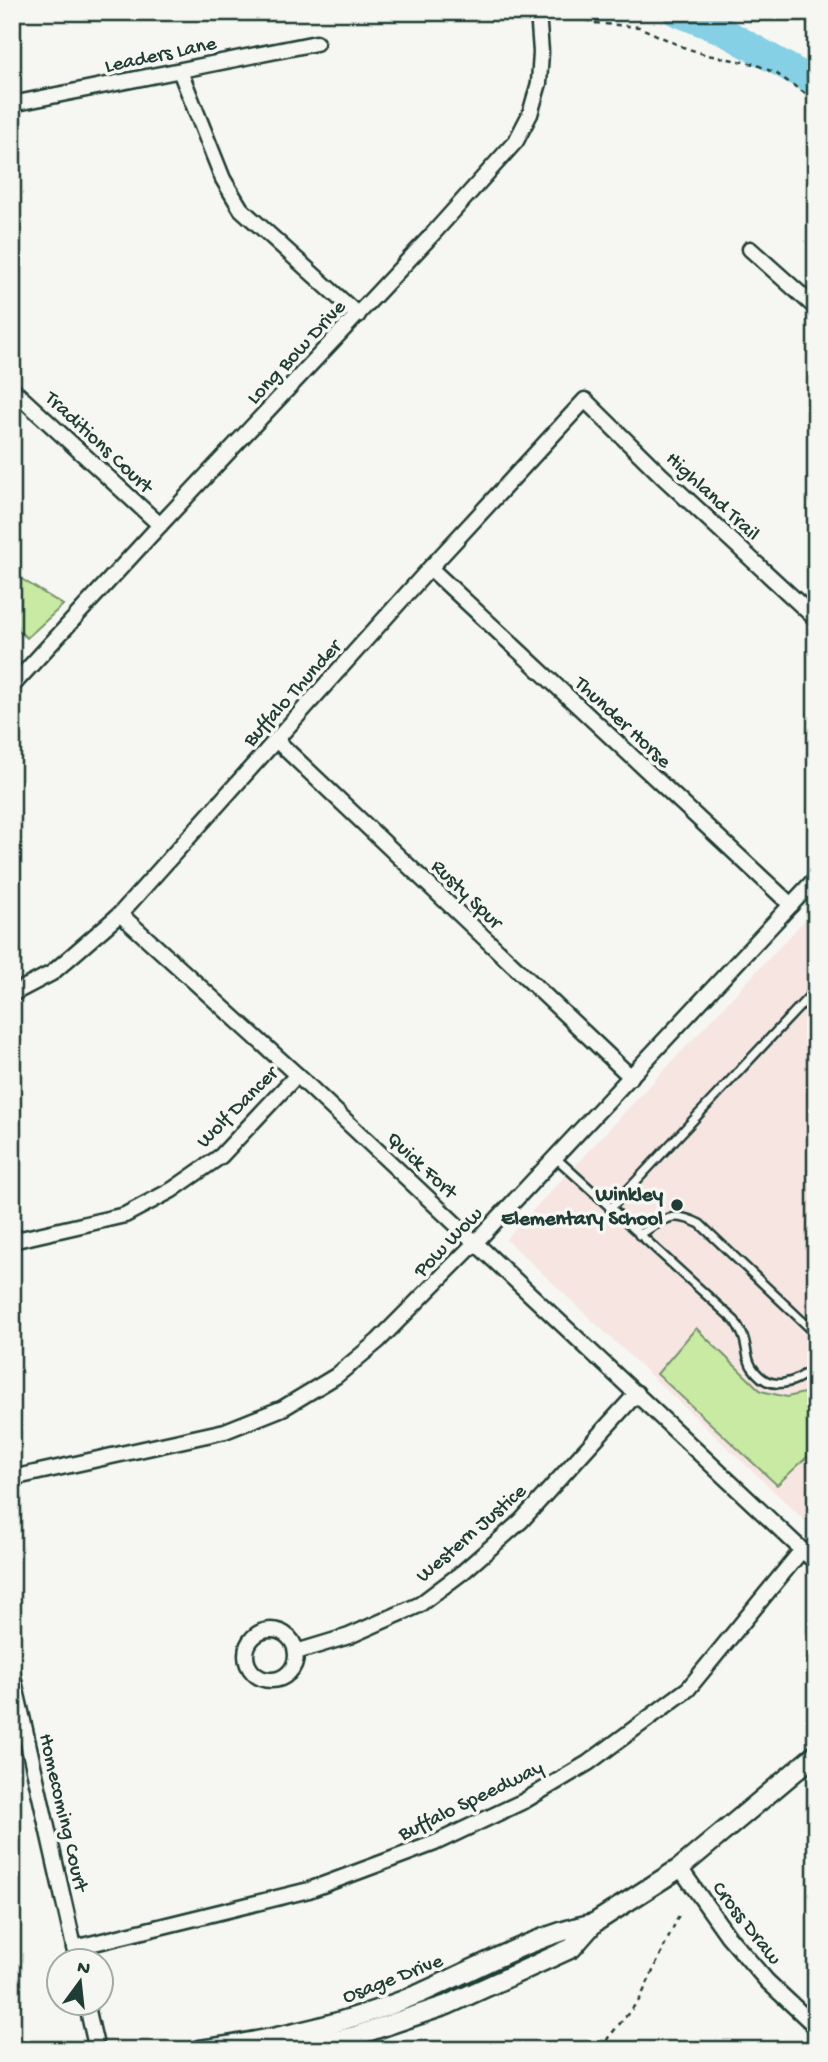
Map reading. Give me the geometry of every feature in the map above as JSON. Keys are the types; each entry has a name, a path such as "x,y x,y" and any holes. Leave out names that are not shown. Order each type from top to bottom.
{"street":[{"name":"Long Bow Drive","path":"12,686 160,524 358,315 516,141 530,114 538,82 541,52 538,12"},
{"name":"Leaders Lane","path":"12,104 316,43"},
{"path":"180,71 223,179 241,209 358,315"},
{"path":"750,249 816,308"},
{"name":"Traditions Court","path":"12,389 160,524"},
{"name":"Buffalo Thunder","path":"12,994 52,973 120,914 430,568 585,400"},
{"name":"Highland Trail","path":"585,400 662,476 816,619"},
{"name":"Thunder Horse","path":"430,568 790,905"},
{"name":"Rusty Spur","path":"276,740 631,1077"},
{"name":"Pow Wow","path":"12,1478 225,1431 283,1408 336,1376 378,1341 476,1242 816,878"},
{"name":"Quick Fort","path":"120,914 297,1075 816,1563"},
{"name":"Wolf Dancer","path":"12,1241 125,1215 172,1190 221,1156 297,1075"},
{"name":"Western Justice","path":"296,1651 349,1636 419,1605 464,1571 520,1521 637,1393"},
{"name":"Buffalo Speedway","path":"104,1946 309,1890 435,1843 524,1801 588,1763 688,1689 802,1550"},
{"name":"Homecoming Court","path":"12,1672 73,1946"},
{"name":"Osage Drive","path":"297,2050 355,2036 447,2005 572,1948 594,1923 680,1868 816,1754"},
{"name":"Cross Draw","path":"680,1868 728,1936 767,1981 816,2027"},
{"name":"Osage Drive","path":"200,2050 247,2043 348,2019 419,1993 560,1930 594,1923"},
{"path":"89,2016 97,2050"}],"lane":[{"path":"610,1209 816,989"},
{"path":"556,1158 735,1321 743,1336 751,1366 761,1378 785,1385 800,1378 816,1364"},
{"path":"639,1235 671,1216 685,1216 700,1224 816,1334"}],"path":[{"path":"567,12 594,23 639,27 707,55 755,64 777,74 816,101"},
{"path":"603,2050 608,2038 640,1999 679,1915"}],"shaded area":[{"name":"Winkley Elementary School","path":"816,908 816,1531 506,1239"}],"green space":[{"path":"12,573 63,605 27,638 12,625"},
{"path":"696,1328 761,1391 787,1397 816,1390 816,1458 808,1456 777,1485 657,1374"}],"waterway":[{"path":"676,12 723,31 816,83"},
{"path":"812,1482 816,1485"}],"place":[{"name":"Winkley Elementary School","path":"677,1205"}]}
